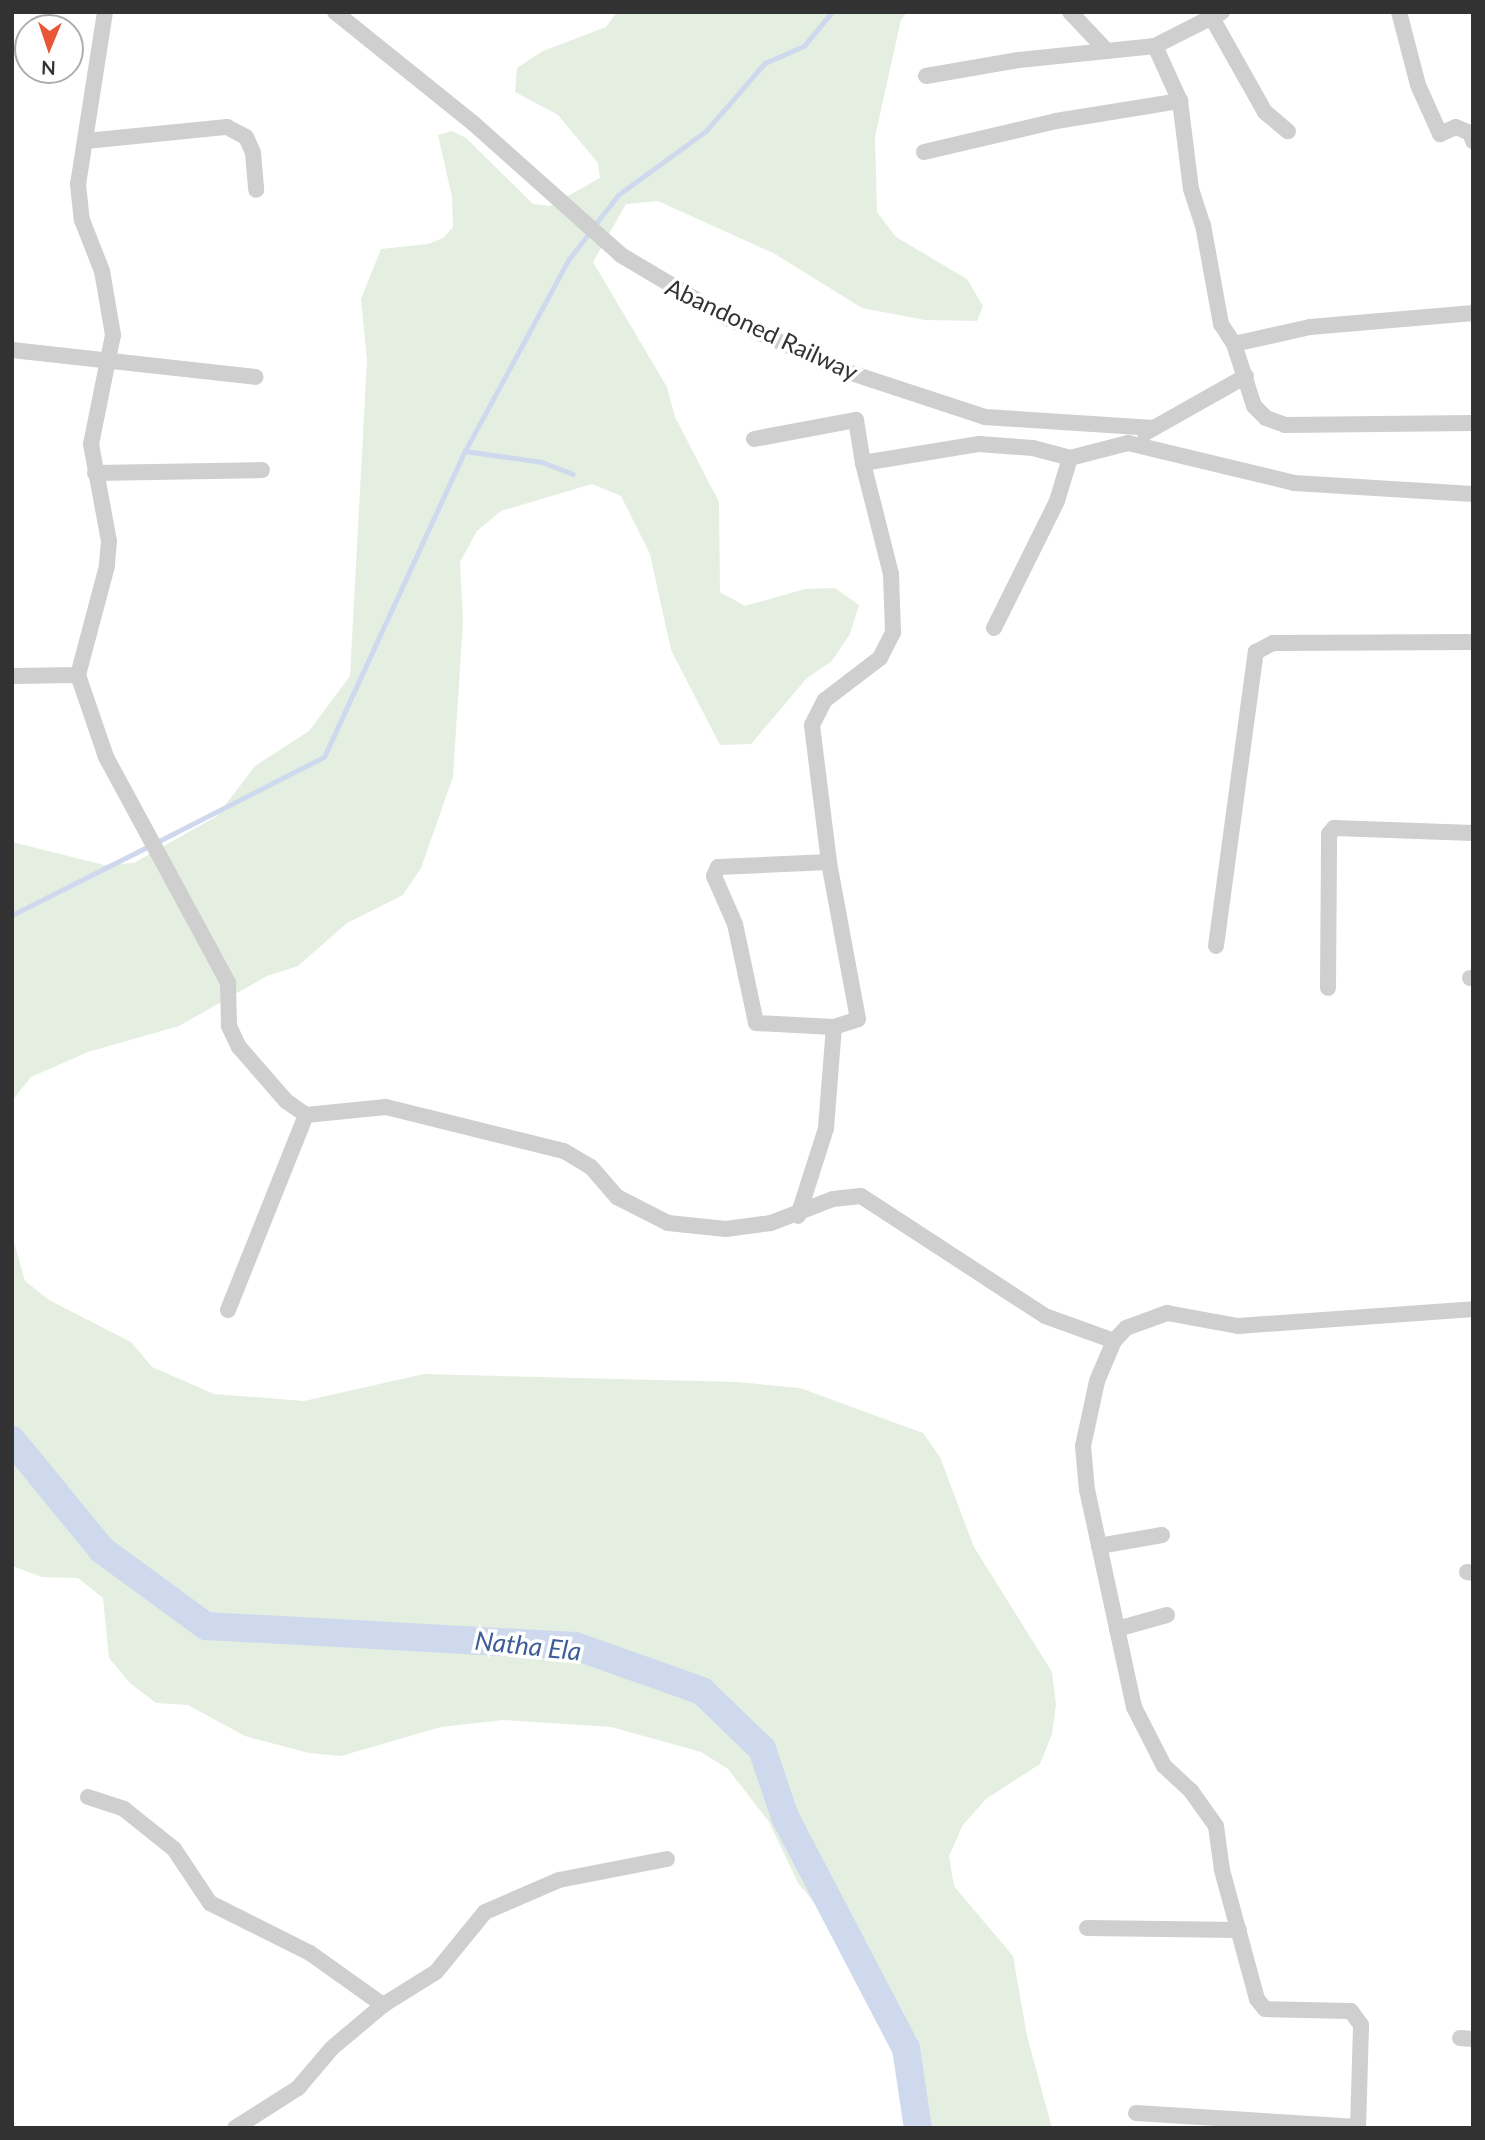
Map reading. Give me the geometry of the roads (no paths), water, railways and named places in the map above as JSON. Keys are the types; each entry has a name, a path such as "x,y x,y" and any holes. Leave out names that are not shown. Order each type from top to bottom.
{"street":[{"path":"105,12 78,184 82,220 102,271 113,335 111,363 90,444 109,541 107,566 78,675 106,757 228,983 229,1027 239,1047 286,1101 306,1115 386,1107 564,1150 591,1167 617,1197 668,1223 726,1229 798,1216 833,1199 861,1196 1045,1316 1114,1340"},
{"name":"Abandoned Railway","path":"335,12 473,123 621,255 727,318 842,370 985,417 1154,428"},
{"path":"1070,12 1107,51"},
{"path":"1399,12 1418,85 1440,134 1456,127 1470,133 1473,141"},
{"path":"926,76 1155,46 1217,15 1265,113 1288,131"},
{"path":"1155,46 1180,101 1191,189 1203,225 1210,278 1221,324 1234,344 1254,406 1266,418 1285,425 1473,423"},
{"path":"924,152 1056,121 1180,101"},
{"path":"86,141 227,127 246,137 254,153 256,190"},
{"path":"1234,344 1310,327 1473,313"},
{"path":"12,350 256,377"},
{"path":"863,463 979,444 1033,449 1070,458 1128,443 1246,376"},
{"path":"754,439 856,420 863,463 891,574 893,632 880,658 825,700 812,725 829,862 858,1019 834,1027 756,1023 735,924 714,876 718,867 829,862"},
{"path":"1128,443 1293,483 1473,494"},
{"path":"993,628 1057,501 1070,458"},
{"path":"95,473 262,470"},
{"path":"1216,946 1256,652 1273,643 1473,642"},
{"path":"12,676 78,675"},
{"path":"1328,988 1329,834 1334,828 1473,833"},
{"path":"798,1216 826,1128 834,1027"},
{"path":"228,1310 306,1115"},
{"path":"1136,2113 1358,2127 1361,2025 1351,2011 1265,2009 1257,1999 1222,1870 1216,1826 1191,1791 1164,1766 1134,1707 1099,1546 1083,1446 1097,1381 1114,1340 1126,1328 1167,1313 1238,1326 1473,1309"},
{"path":"1099,1546 1162,1535"},
{"path":"1117,1629 1167,1615"},
{"path":"88,1797 124,1810 174,1849 209,1902 310,1953 383,2005"},
{"path":"234,2128 298,2088 332,2048 383,2005 436,1972 485,1912 559,1880 667,1859"},
{"path":"1087,1927 1239,1930"},
{"path":"251,2115 263,2128"}],"waterway":[{"path":"594,226 618,195 706,131 765,63 804,46 832,12"},
{"path":"157,842 324,757 465,451 569,259 589,233"},
{"path":"465,451 542,462 573,474"},
{"path":"12,915 149,846"},
{"name":"Natha Ela","path":"12,1440 102,1550 206,1626 575,1646 702,1691 762,1749 785,1817 906,2048 918,2128"}]}
